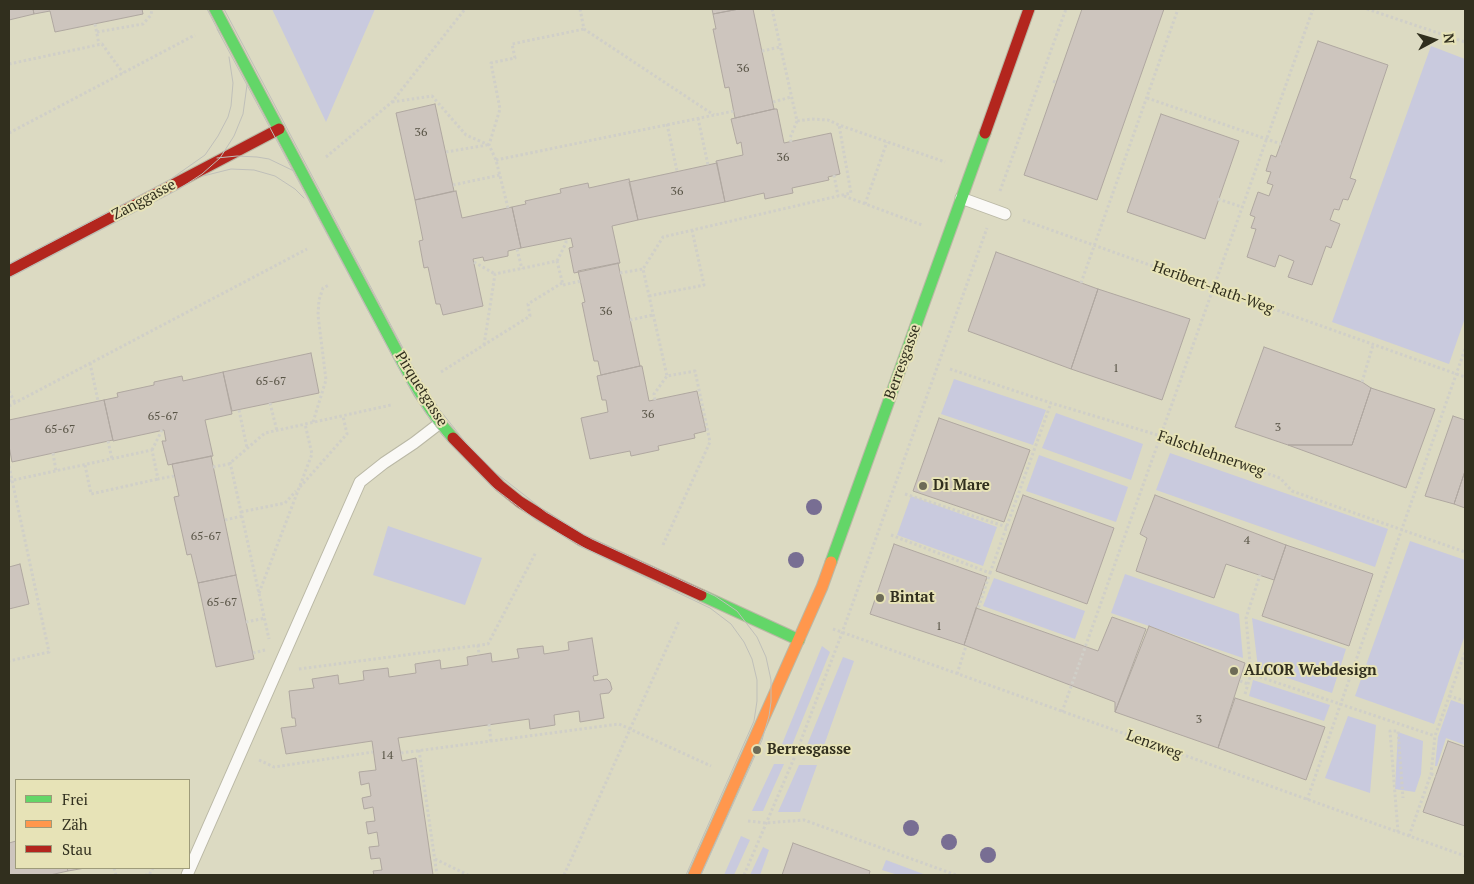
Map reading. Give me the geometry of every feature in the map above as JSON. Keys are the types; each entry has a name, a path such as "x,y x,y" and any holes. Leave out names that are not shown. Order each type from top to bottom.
{"street":[{"name":"Pirquetgasse","path":"215,9 404,366 440,423 461,447 500,486 526,506 581,540 799,640"},
{"name":"Berresgasse","path":"694,875 825,580 1029,9"},
{"name":"Zanggasse","path":"9,271 279,129"}],"lane":[{"path":"961,198 1006,214"},
{"path":"190,868 360,482 440,423"}],"path":[{"path":"97,32 142,24 151,15 152,9"},
{"path":"326,157 392,102 465,9"},
{"path":"580,9 584,29"},
{"path":"772,9 797,122 790,138 791,142"},
{"path":"744,875 796,756 842,633 1066,9"},
{"path":"1081,283 1178,9"},
{"path":"1062,712 1313,9"},
{"path":"1367,9 1465,42"},
{"path":"95,24 99,44"},
{"path":"489,145 500,109 490,63 515,58 512,44 584,29 714,114"},
{"path":"9,134 195,35"},
{"path":"9,64 102,44 123,73"},
{"path":"762,51 780,47"},
{"path":"392,102 432,96 466,135 489,145 496,160 508,208"},
{"path":"773,102 792,96"},
{"path":"1147,98 1281,144"},
{"path":"496,160 734,111"},
{"path":"698,118 708,165"},
{"path":"797,122 812,119 828,120 945,162"},
{"path":"667,124 677,171"},
{"path":"667,376 643,269 663,237 851,193 839,125"},
{"path":"865,204 887,142"},
{"path":"446,152 489,145"},
{"path":"453,185 500,175"},
{"path":"834,175 840,196"},
{"path":"840,196 923,225"},
{"path":"1218,199 1242,207"},
{"name":"Heribert-Rath-Weg","path":"1006,214 1465,377"},
{"path":"650,296 704,285 692,230"},
{"path":"562,283 557,261 566,243 566,239"},
{"path":"9,406 308,249"},
{"path":"517,249 522,269"},
{"path":"474,262 495,274 557,261"},
{"path":"620,273 643,269"},
{"path":"484,345 495,274"},
{"path":"441,372 530,316 528,304 562,283 581,281"},
{"path":"313,422 326,380 318,315 319,300 323,288 329,285"},
{"path":"630,320 653,315"},
{"path":"1362,382 1373,344"},
{"path":"1307,800 1465,349"},
{"path":"90,363 98,401"},
{"name":"Falschlehnerweg","path":"950,369 1051,403 1161,436 1280,478 1292,491 1465,552"},
{"path":"655,400 654,394 667,376 695,371 710,442 663,545"},
{"path":"9,391 15,403"},
{"path":"270,403 277,431"},
{"path":"978,609 981,596 1051,403"},
{"path":"214,467 230,462 265,433 391,405"},
{"path":"239,410 247,448"},
{"path":"224,520 285,504 347,434 343,416"},
{"path":"259,593 312,454 305,424"},
{"path":"158,479 152,450 162,430"},
{"path":"108,441 112,459"},
{"path":"10,481 152,450"},
{"path":"53,453 56,471"},
{"path":"230,462 276,672 488,644 536,552"},
{"path":"85,464 91,494 174,476"},
{"path":"9,466 10,481 49,652 9,661"},
{"path":"905,494 1007,527"},
{"path":"890,535 990,573"},
{"path":"1000,547 1004,548"},
{"path":"1245,694 1251,674 1246,618 1260,575"},
{"path":"246,622 265,618"},
{"path":"564,875 679,621"},
{"name":"Lenzweg","path":"842,633 1465,856"},
{"path":"478,645 479,655"},
{"path":"957,674 966,646"},
{"path":"1409,836 1431,774 1435,736 1465,652"},
{"path":"1251,674 1435,736"},
{"path":"1240,681 1248,684"},
{"path":"1449,696 1465,701"},
{"path":"489,724 491,741"},
{"path":"400,753 619,724 738,778"},
{"path":"1398,832 1390,731 1398,731 1403,798"},
{"path":"419,750 437,875"},
{"path":"241,753 274,767 373,752"},
{"path":"1431,774 1436,776"},
{"path":"720,817 766,823 804,820 956,875"},
{"path":"435,859 468,875"}],"shaded area":[{"path":"272,9 375,9 326,122"},
{"path":"1431,46 1465,59 1465,318 1449,364 1332,322"},
{"path":"954,379 1046,410 1033,445 941,414"},
{"path":"1056,413 1143,444 1131,480 1042,448"},
{"path":"1170,453 1388,529 1375,567 1156,490"},
{"path":"1039,455 1128,487 1116,522 1026,491"},
{"path":"911,496 997,527 983,566 897,535"},
{"path":"388,526 482,558 465,605 373,575"},
{"path":"1410,541 1465,560 1465,635 1434,724 1355,696"},
{"path":"1125,574 1239,614 1243,658 1111,613"},
{"path":"994,578 1085,611 1075,639 983,606"},
{"path":"1252,618 1346,649 1332,693 1258,668"},
{"path":"822,646 830,652 790,750 780,749"},
{"path":"843,657 854,661 822,751 805,750"},
{"path":"1253,680 1330,705 1324,721 1249,696"},
{"path":"1451,700 1465,705 1465,745 1446,738 1437,766 1435,766 1438,737"},
{"path":"1348,716 1376,725 1370,793 1325,778"},
{"path":"1398,732 1423,741 1421,774 1415,792 1395,789"},
{"path":"774,764 784,764 763,811 752,811"},
{"path":"799,765 817,765 800,812 778,812"},
{"path":"741,836 750,840 734,875 724,875"},
{"path":"763,847 769,850 760,875 750,875"},
{"path":"886,860 926,875 898,875 882,870"}],"building":[{"path":"9,9 33,9 34,14 9,20"},
{"path":"33,9 142,9 143,14 55,32 50,11 34,14"},
{"path":"712,9 739,9 713,14"},
{"path":"739,9 753,9 774,109 735,118 729,87 725,88 713,29 716,29 713,14"},
{"path":"1082,9 1164,9 1097,200 1024,175"},
{"path":"1318,41 1388,65 1350,178 1356,180 1348,200 1343,199 1339,210 1334,209 1330,220 1340,224 1331,248 1326,246 1312,285 1288,277 1294,261 1279,255 1275,267 1247,257 1256,229 1251,228 1255,217 1250,215 1258,192 1269,196 1273,185 1267,183 1271,172 1266,171 1271,155 1276,157"},
{"path":"435,104 454,191 415,200 396,113"},
{"path":"777,109 784,143 831,133 840,174 828,177 829,180 792,188 793,193 765,199 764,193 725,202 716,161 743,155 741,142 737,144 731,119"},
{"path":"1161,114 1239,141 1205,239 1127,212"},
{"path":"717,163 725,202 638,220 629,182"},
{"path":"629,179 638,220 612,226 620,263 574,273 569,248 573,247 571,238 521,248 512,207 526,204 525,201 561,193 560,189 588,183 589,188"},
{"path":"456,191 462,218 512,207 521,248 508,251 508,256 484,261 483,257 473,259 483,306 443,315 440,304 436,304 428,267 424,268 419,241 423,240 415,200"},
{"path":"996,252 1098,289 1071,369 968,331"},
{"path":"618,263 640,366 601,375 598,361 594,361 582,303 585,302 578,271"},
{"path":"1098,289 1190,319 1162,400 1071,369"},
{"path":"1264,347 1362,382 1371,388 1352,445 1288,445 1235,427"},
{"path":"311,353 319,393 232,411 223,372"},
{"path":"642,366 649,401 697,391 706,431 694,434 695,438 658,446 659,450 631,456 630,451 590,459 581,418 608,412 606,400 602,400 597,376"},
{"path":"223,372 232,414 205,420 213,456 168,465 162,441 166,441 164,430 113,441 104,400 118,397 117,393 154,385 154,382 182,376 183,381"},
{"path":"1371,388 1435,409 1406,488 1288,445 1352,445"},
{"path":"104,400 113,440 12,462 9,446 9,420"},
{"path":"1453,416 1465,420 1465,471 1454,504 1425,496"},
{"path":"939,418 1030,450 1004,522 913,491"},
{"path":"211,456 236,575 198,583 191,554 187,555 174,497 179,496 172,464"},
{"path":"1465,471 1465,508 1454,504"},
{"path":"1023,495 1114,528 1087,604 996,571"},
{"path":"1155,495 1286,545 1274,580 1226,564 1214,598 1136,571 1147,538 1140,534"},
{"path":"894,544 987,577 964,645 870,614"},
{"path":"1286,545 1373,574 1349,646 1262,616"},
{"path":"20,564 29,604 9,609 9,567"},
{"path":"236,575 254,659 216,667 198,583"},
{"path":"976,608 1098,651 1112,617 1146,629 1115,712 1115,702 964,645"},
{"path":"1149,626 1245,663 1218,748 1115,712"},
{"path":"592,638 598,675 593,676 594,681 607,679 612,689 609,693 600,694 604,718 580,722 579,711 554,715 555,725 530,729 529,719 398,738 402,761 416,758 433,875 374,875 373,871 382,870 380,858 371,859 369,847 379,846 377,832 368,834 366,822 375,821 373,807 364,809 362,798 371,796 369,783 361,785 359,772 376,770 372,741 286,754 281,728 296,726 295,718 292,718 289,691 314,688 312,679 338,675 339,684 364,680 363,671 388,668 389,677 416,673 415,664 440,660 441,669 468,665 467,657 491,653 492,662 519,658 517,649 543,646 544,654 569,650 568,642"},
{"path":"1235,698 1325,727 1306,780 1218,748"},
{"path":"1448,741 1465,747 1465,826 1423,812"},
{"path":"15,841 15,869 67,869 68,871 50,875 9,875 9,843"},
{"path":"793,843 870,871 869,875 782,875"}],"tram line":[{"path":"207,9 220,34"},
{"path":"224,9 414,369 439,409 466,443 496,473 546,512 592,539 715,596 737,611 757,637 766,657 771,680 769,716 762,740 701,875"},
{"path":"217,29 403,376 425,412 449,443 491,486 536,520 586,549 710,608 731,624 744,642 752,659 757,680 757,701 754,721 686,875"},
{"path":"9,264 168,181 205,155 218,136 228,117 231,106 233,83 229,57"},
{"path":"9,278 179,189 202,174 220,158 234,136 243,114 247,85"},
{"path":"217,158 237,156 269,159 294,171"},
{"path":"203,176 231,169 254,170 275,176 295,189 304,198"}],"traffic: fast":[{"path":"215,9 404,365 419,392 440,423 453,438"},
{"path":"831,562 985,133"},
{"path":"701,595 799,640"}],"traffic: slow":[{"path":"694,875 822,587 831,562"}],"traffic: jam":[{"path":"985,133 1029,9"},
{"path":"9,271 279,129"},
{"path":"453,438 500,486 520,502 581,540 701,595"}],"place":[{"name":"Di Mare","path":"923,486"},
{"name":"Bintat","path":"880,598"},
{"name":"ALCOR Webdesign","path":"1234,671"},
{"name":"Berresgasse","path":"757,750"}]}
